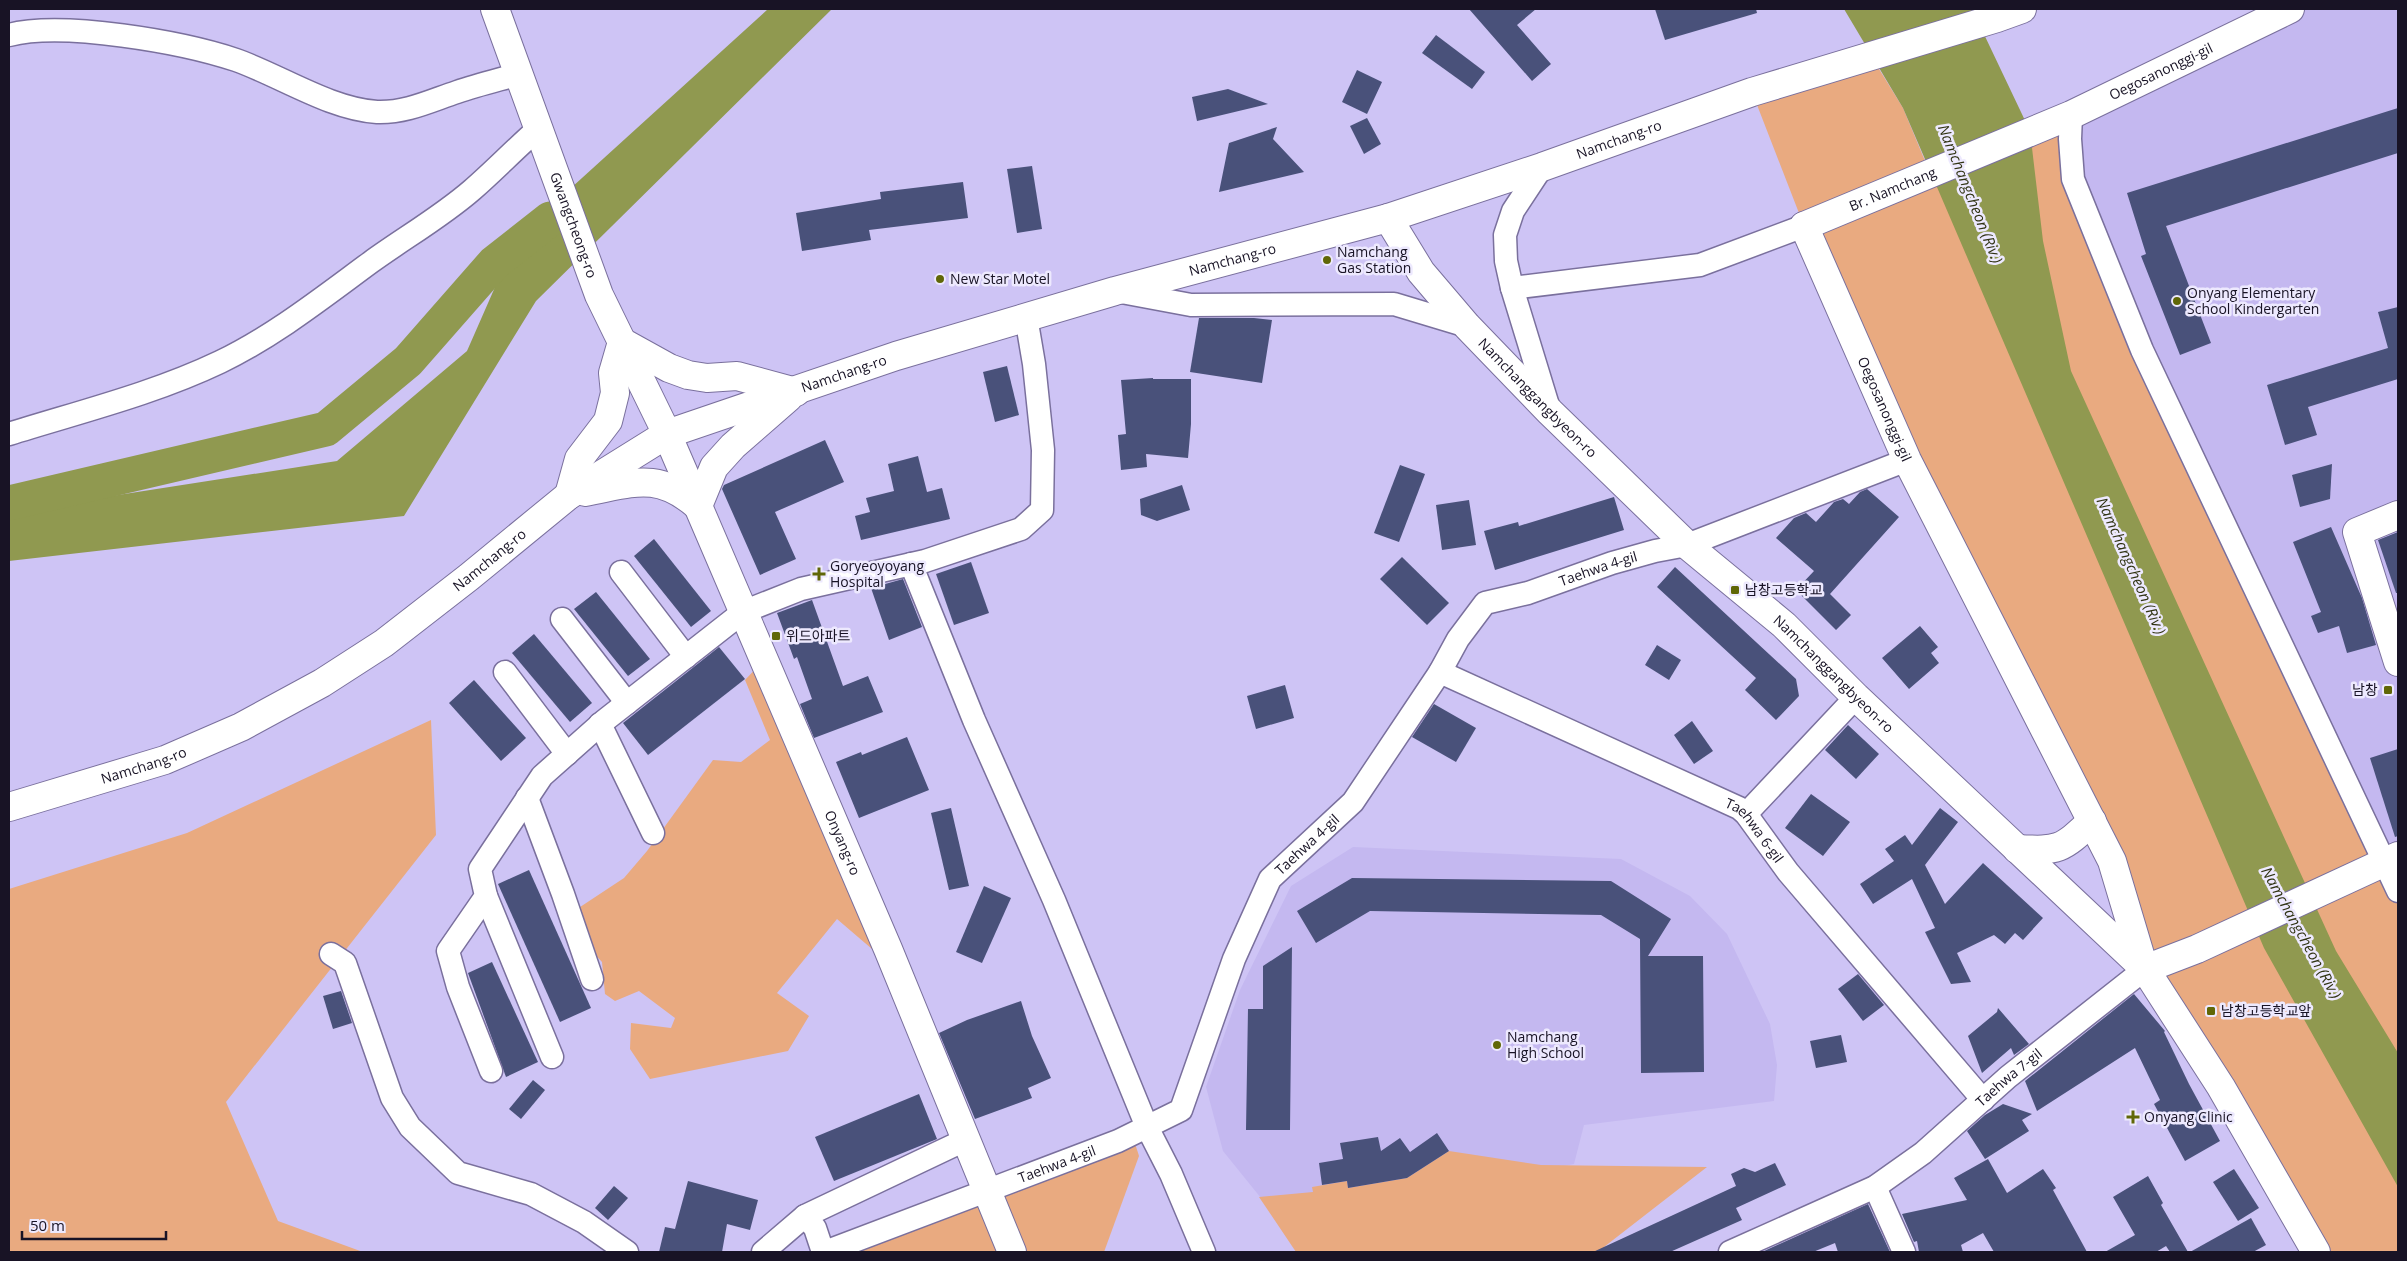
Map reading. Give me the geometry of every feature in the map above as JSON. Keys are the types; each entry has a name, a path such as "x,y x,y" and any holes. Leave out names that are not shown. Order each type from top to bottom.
{"main road":[{"name":"Gwangcheong-ro","path":"495,9 599,295 667,434"},
{"name":"Namchang-ro","path":"9,807 165,760 241,727 322,683 384,643 469,577 569,495 667,434 796,392 896,356 1026,317 1115,291 1388,218 1542,167 1752,92 2022,9"},
{"name":"Oegosanonggi-gil","path":"2030,131 2071,115 2290,9"},
{"name":"Br. Namchang","path":"1804,226 2030,131"},
{"name":"Namchanggangbyeon-ro","path":"1388,218 1422,272 1467,326 1550,412 1687,545 1784,625 1856,697 2144,969 2221,1087 2316,1252"},
{"name":"Oegosanonggi-gil","path":"1804,226 1907,460"},
{"path":"622,342 669,368 688,375 707,378 737,376 796,392 733,446 714,468 698,506 681,492 667,485 653,482 641,482 569,495 579,459 608,421 615,393 613,373 622,342"},
{"name":"Onyang-ro","path":"667,434 888,949 985,1190 1012,1252"},
{"name":"Namchanggangbyeon-ro","path":"1907,460 2112,861 2144,969"},
{"path":"2398,515 2357,532 2398,662"},
{"path":"2017,848 2045,850 2067,844 2092,821"},
{"path":"2144,969 2197,949 2391,859"}],"street":[{"path":"9,34 23,31 69,30 144,39 196,50 236,60 346,106 377,112 408,110 458,91 519,74"},
{"path":"2071,115 2070,139 2073,179 2142,350 2391,859 2398,890"},
{"path":"9,434 184,378 221,362 334,291 370,263 438,216 542,137"},
{"path":"1542,167 1513,211 1505,235 1506,261 1512,288 1550,412"},
{"path":"1512,288 1700,265 1804,226"},
{"path":"1115,291 1191,304 1394,304 1467,326"},
{"path":"552,1057 486,896 480,869 542,776 600,724 743,612 801,589 910,564 1021,529 1042,510 1043,450 1034,364 1026,317"},
{"name":"Oegosanonggi-gil","path":"1687,545 1907,460"},
{"name":"Taehwa 4-gil","path":"824,1252 1118,1141 1181,1110 1190,1079 1234,959 1270,879 1353,802 1440,672 1458,639 1485,603 1528,593 1638,556 1687,545"},
{"path":"910,564 974,720 1054,900 1147,1127 1171,1174 1204,1252"},
{"path":"621,572 686,657"},
{"path":"562,619 627,703"},
{"path":"505,672 567,754"},
{"name":"Taehwa 6-gil","path":"1440,672 1739,808 1746,814 1788,872 1983,1100"},
{"path":"1746,814 1856,697"},
{"path":"600,724 653,833"},
{"path":"527,798 592,979"},
{"path":"486,896 448,951 458,987 491,1071"},
{"path":"331,954 345,963 392,1098 410,1127 458,1173 531,1194 584,1222 627,1252"},
{"name":"Taehwa 7-gil","path":"1739,1250 1875,1186 1923,1154 2008,1077 2144,969"},
{"path":"762,1252 806,1216 965,1140"},
{"path":"1875,1186 1904,1252"},
{"path":"806,1216 815,1228 824,1252"}],"shaded area":[{"path":"2285,9 2398,9 2398,891 2073,179 2071,115"},
{"path":"1871,56 1903,108 1930,173 2071,115 2073,179 2398,890 2398,1252 2316,1252 2145,969 2112,861 1804,226 1752,92"},
{"path":"763,661 888,949 872,949 837,919 777,993 809,1016 788,1051 650,1079 630,1049 631,1023 671,1028 675,1018 639,991 615,1001 605,994 602,962 574,932 571,913 624,878 647,851 713,760 741,762 770,740 745,680"},
{"path":"431,720 436,835 226,1102 278,1221 363,1252 9,1252 9,889 187,833"},
{"name":"Namchang High School","path":"1353,847 1621,859 1690,896 1727,934 1770,1024 1777,1065 1774,1101 1584,1125 1574,1164 1452,1189 1265,1203 1223,1151 1206,1087 1240,990 1291,886"},
{"path":"1132,1134 1139,1156 1104,1252 825,1252"},
{"path":"1449,1151 1541,1165 1707,1167 1604,1247 1606,1252 1296,1252 1259,1197 1313,1192 1312,1187 1347,1181 1348,1188 1407,1178"}],"water":[{"path":"768,9 832,9 536,301 404,516 9,561 9,512 337,461 467,351 517,237"},
{"name":"Namchangcheon (Riv.)","path":"1844,9 1972,9 2030,131 2043,241 2071,371 2336,951 2398,1053 2398,1187 2264,948 1903,108"}],"building":[{"path":"1469,9 1536,9 1517,25 1551,64 1532,81"},
{"path":"1655,9 1756,9 1757,13 1665,40"},
{"path":"1436,35 1485,72 1472,89 1422,53"},
{"path":"1357,70 1382,82 1367,114 1342,102"},
{"path":"1228,89 1268,104 1197,121 1192,97"},
{"path":"2398,108 2398,153 2166,226 2211,343 2180,355 2141,256 2146,254 2127,193"},
{"path":"1367,118 1381,144 1364,154 1350,126"},
{"path":"1277,127 1273,139 1304,172 1219,192 1229,143"},
{"path":"1032,166 1042,229 1017,233 1007,169"},
{"path":"963,182 968,218 869,230 871,240 802,251 796,213 881,199 880,192"},
{"path":"2398,307 2398,379 2308,407 2317,435 2285,445 2267,385 2388,348 2378,312"},
{"path":"1199,318 1254,318 1272,320 1262,383 1190,372"},
{"path":"1007,366 1019,415 995,422 983,372"},
{"path":"1153,378 1191,379 1191,424 1188,458 1146,454 1147,467 1121,470 1118,435 1126,434 1121,380"},
{"path":"825,440 844,482 775,512 796,559 760,575 722,489 724,485"},
{"path":"918,456 927,492 942,488 950,519 861,540 855,516 870,512 866,498 894,491 888,464"},
{"path":"2332,464 2330,499 2300,507 2292,475"},
{"path":"1400,465 1425,474 1399,542 1374,533"},
{"path":"1182,485 1190,510 1157,521 1141,515 1140,499"},
{"path":"1867,489 1899,517 1830,594 1851,615 1836,630 1796,590 1814,571 1776,538 1794,518 1806,513 1816,522 1834,502 1843,499 1849,504 1860,492"},
{"path":"1614,497 1624,530 1495,570 1484,531 1518,522 1519,526"},
{"path":"1469,500 1476,545 1442,550 1436,505"},
{"path":"2331,527 2362,598 2376,645 2347,653 2339,626 2318,633 2311,616 2321,612 2293,542"},
{"path":"2398,532 2398,593 2396,593 2378,540"},
{"path":"654,539 711,611 691,627 634,556"},
{"path":"1402,557 1449,603 1427,625 1380,579"},
{"path":"971,562 989,613 954,625 936,574"},
{"path":"1675,567 1796,679 1799,696 1776,720 1745,690 1756,678 1657,587"},
{"path":"903,579 922,627 889,640 871,588"},
{"path":"596,592 650,659 628,676 574,609"},
{"path":"812,600 843,686 868,676 883,712 814,738 800,704 812,699 797,657 794,659 777,613"},
{"path":"1920,626 1938,647 1931,653 1939,663 1909,689 1882,658"},
{"path":"534,634 592,703 570,722 512,653"},
{"path":"1657,645 1681,660 1669,680 1645,665"},
{"path":"719,647 745,679 648,755 623,723"},
{"path":"474,680 526,738 501,761 449,703"},
{"path":"1285,685 1294,718 1256,729 1247,696"},
{"path":"1434,704 1476,728 1456,762 1412,737"},
{"path":"1692,721 1713,751 1694,764 1674,735"},
{"path":"1848,725 1879,754 1856,779 1825,750"},
{"path":"907,737 929,790 859,818 836,762 861,752 862,755"},
{"path":"2398,749 2398,836 2395,837 2370,758"},
{"path":"1811,794 1850,822 1823,856 1785,828"},
{"path":"951,808 969,886 949,890 931,813"},
{"path":"1940,808 1958,822 1925,865 1945,904 1983,863 2043,918 2023,940 2015,933 2005,944 1994,935 1957,953 1971,982 1951,984 1925,932 1935,928 1912,879 1873,904 1860,884 1894,861 1885,849 1905,835 1912,845"},
{"path":"529,870 591,1008 560,1022 498,884"},
{"path":"1352,878 1611,881 1671,919 1648,956 1703,956 1704,1072 1641,1073 1640,939 1601,915 1370,911 1316,943 1297,911"},
{"path":"984,886 1011,898 982,963 956,952"},
{"path":"1292,947 1290,1130 1246,1130 1248,1009 1263,1009 1263,966"},
{"path":"492,962 538,1062 506,1077 468,973"},
{"path":"1858,974 1884,1005 1863,1021 1838,989"},
{"path":"341,991 352,1023 333,1029 323,996"},
{"path":"2134,994 2165,1031 2189,1084 2220,1141 2185,1161 2154,1104 2160,1100 2135,1048 2037,1111 2025,1081"},
{"path":"1021,1001 1032,1036 1051,1078 1028,1088 1032,1098 975,1119 939,1033 967,1020"},
{"path":"1998,1008 2029,1044 2014,1055 2011,1048 1982,1073 1968,1036 1997,1012"},
{"path":"1841,1035 1847,1062 1816,1068 1810,1041"},
{"path":"533,1080 545,1090 521,1119 509,1109"},
{"path":"919,1094 937,1139 834,1181 815,1137"},
{"path":"2003,1104 2032,1114 2022,1120 2029,1131 1985,1159 1967,1131 1985,1115"},
{"path":"1437,1133 1449,1151 1407,1178 1348,1188 1347,1181 1322,1185 1319,1163 1343,1159 1340,1143 1378,1137 1381,1151 1400,1138 1410,1152"},
{"path":"1988,1159 2007,1193 2043,1169 2056,1188 2053,1190 2087,1252 1994,1252 1983,1233 1961,1245 1963,1252 1919,1252 1917,1241 1914,1242 1902,1214 1967,1200 1954,1178"},
{"path":"1775,1163 1786,1185 1736,1208 1742,1220 1670,1252 1593,1252 1736,1186 1731,1174 1744,1168 1755,1172"},
{"path":"2234,1169 2259,1208 2238,1221 2213,1182"},
{"path":"2148,1176 2163,1203 2161,1205 2188,1252 2170,1252 2166,1246 2156,1252 2105,1252 2135,1235 2113,1197"},
{"path":"688,1181 758,1200 750,1230 727,1224 722,1252 659,1252 665,1227 675,1229"},
{"path":"614,1186 628,1198 608,1220 595,1208"},
{"path":"1868,1204 1890,1252 1838,1252 1835,1243 1813,1252 1762,1252"},
{"path":"2251,1218 2266,1245 2253,1252 2190,1252"}],"waterway":[{"path":"9,503 326,429 408,361 494,263 550,219"}],"place":[{"name":"Namchang Gas Station","path":"1327,260"},
{"name":"New Star Motel","path":"940,279"},
{"name":"Onyang Elementary School Kindergarten","path":"2177,301"},
{"name":"Goryeoyoyang Hospital","path":"819,574"},
{"name":"남창고등학교","path":"1735,590"},
{"name":"위드아파트","path":"776,636"},
{"name":"남창","path":"2388,690"},
{"name":"남창고등학교앞","path":"2211,1011"},
{"name":"Namchang High School","path":"1497,1045"},
{"name":"Onyang Clinic","path":"2133,1117"}]}
